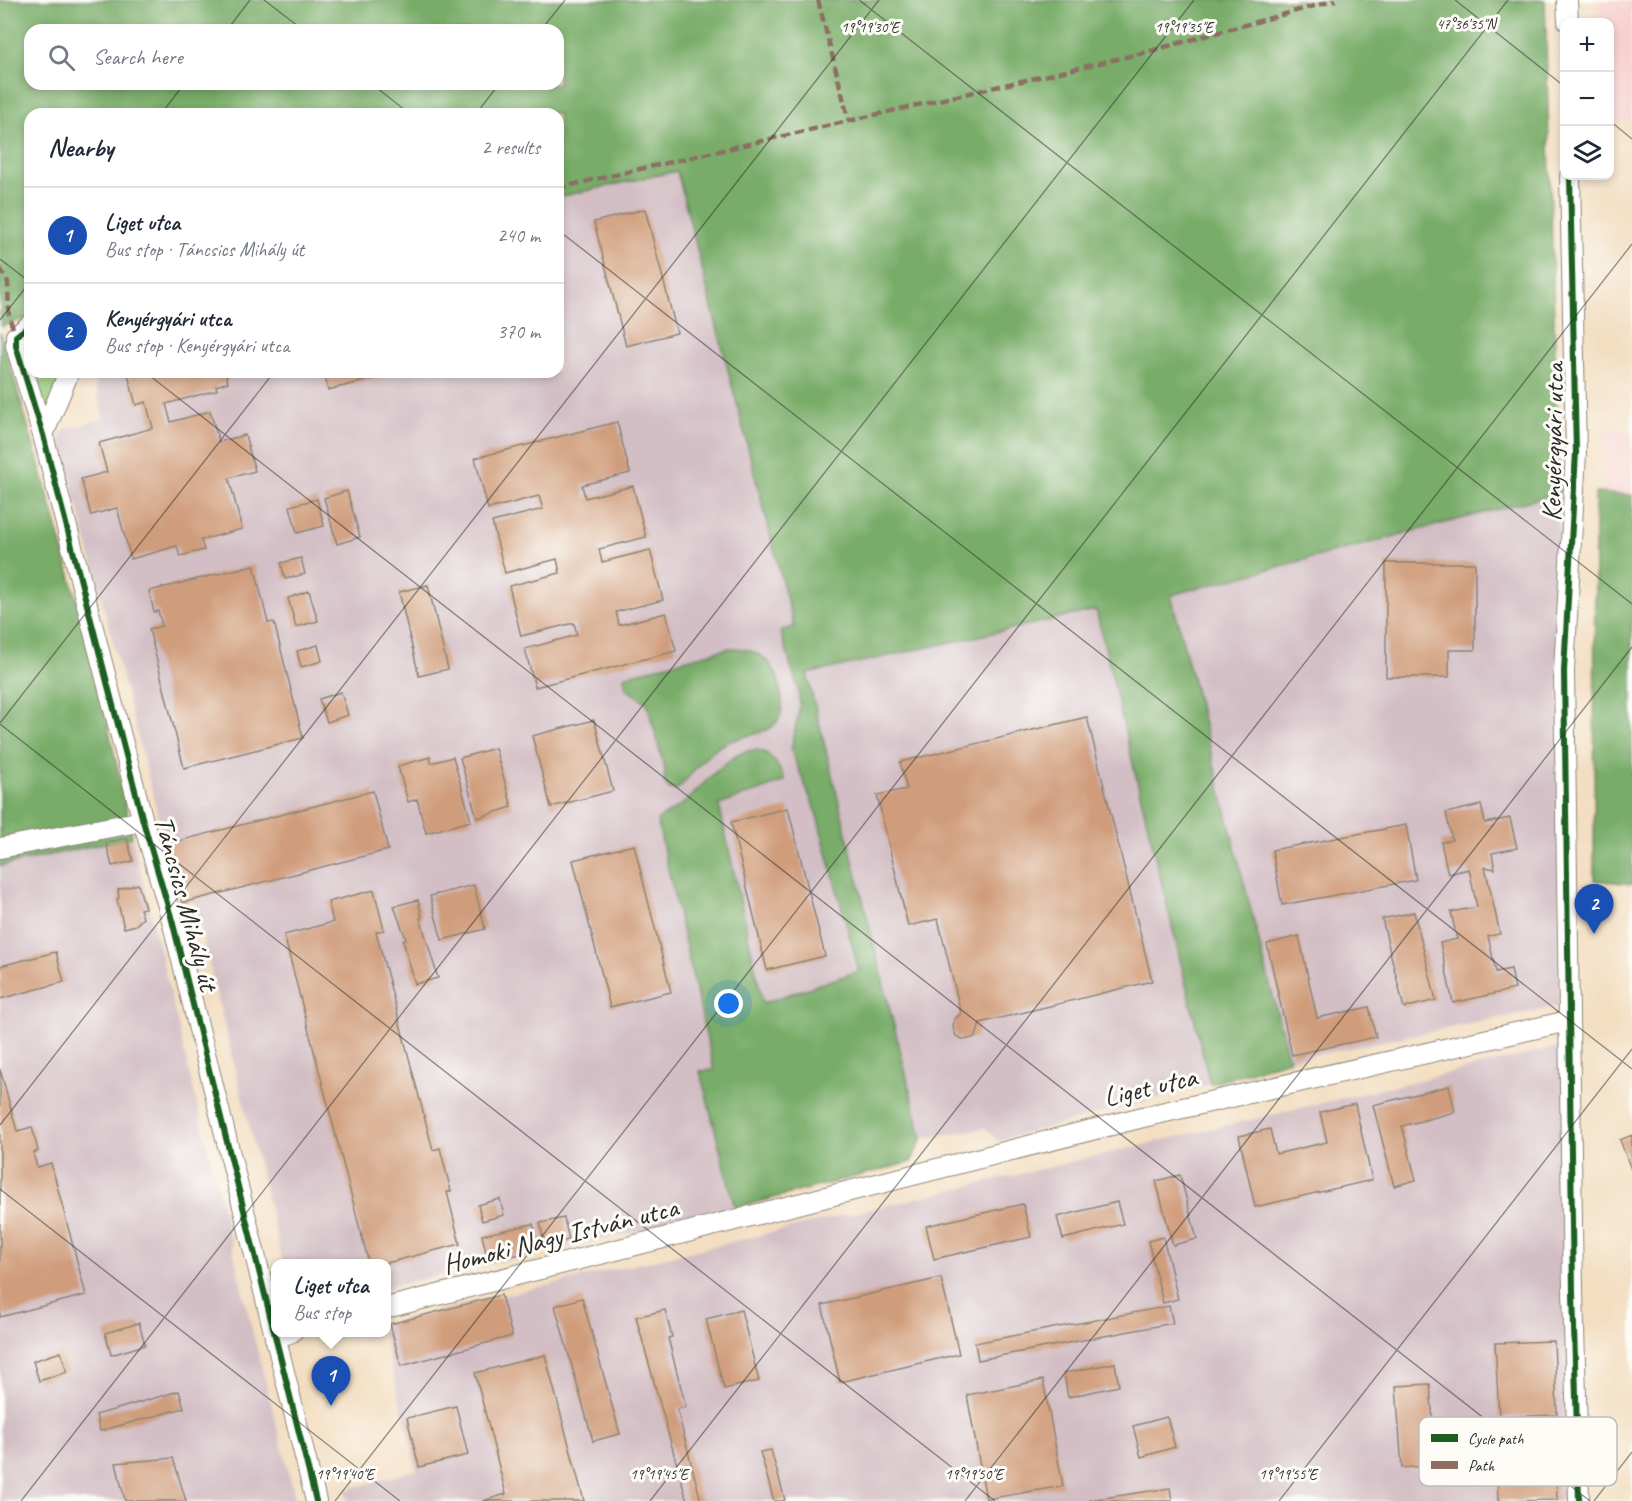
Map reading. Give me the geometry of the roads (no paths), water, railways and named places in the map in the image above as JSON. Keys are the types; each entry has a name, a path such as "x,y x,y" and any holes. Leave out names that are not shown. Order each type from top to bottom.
{"street":[{"path":"1567,0 1568,18"},
{"name":"Kenyérgyári utca","path":"1570,180 1576,452 1564,670 1568,1021 1577,1417"},
{"name":"Táncsics Mihály út","path":"24,330 16,336 16,346 24,371"},
{"name":"Táncsics Mihály út","path":"26,378 44,435 143,821 271,1287"},
{"path":"44,435 67,378"},
{"path":"0,848 143,821"},
{"name":"Liget utca","path":"747,1217 1143,1117 1568,1021"},
{"name":"Homoki Nagy István utca","path":"391,1307 747,1217"},
{"name":"Táncsics Mihály út","path":"284,1337 316,1501"},
{"name":"Kenyérgyári utca","path":"1579,1486 1579,1501"}],"place":[{"name":"Kenyérgyári utca","path":"1594,934"},
{"name":"Liget utca","path":"331,1406"}]}
